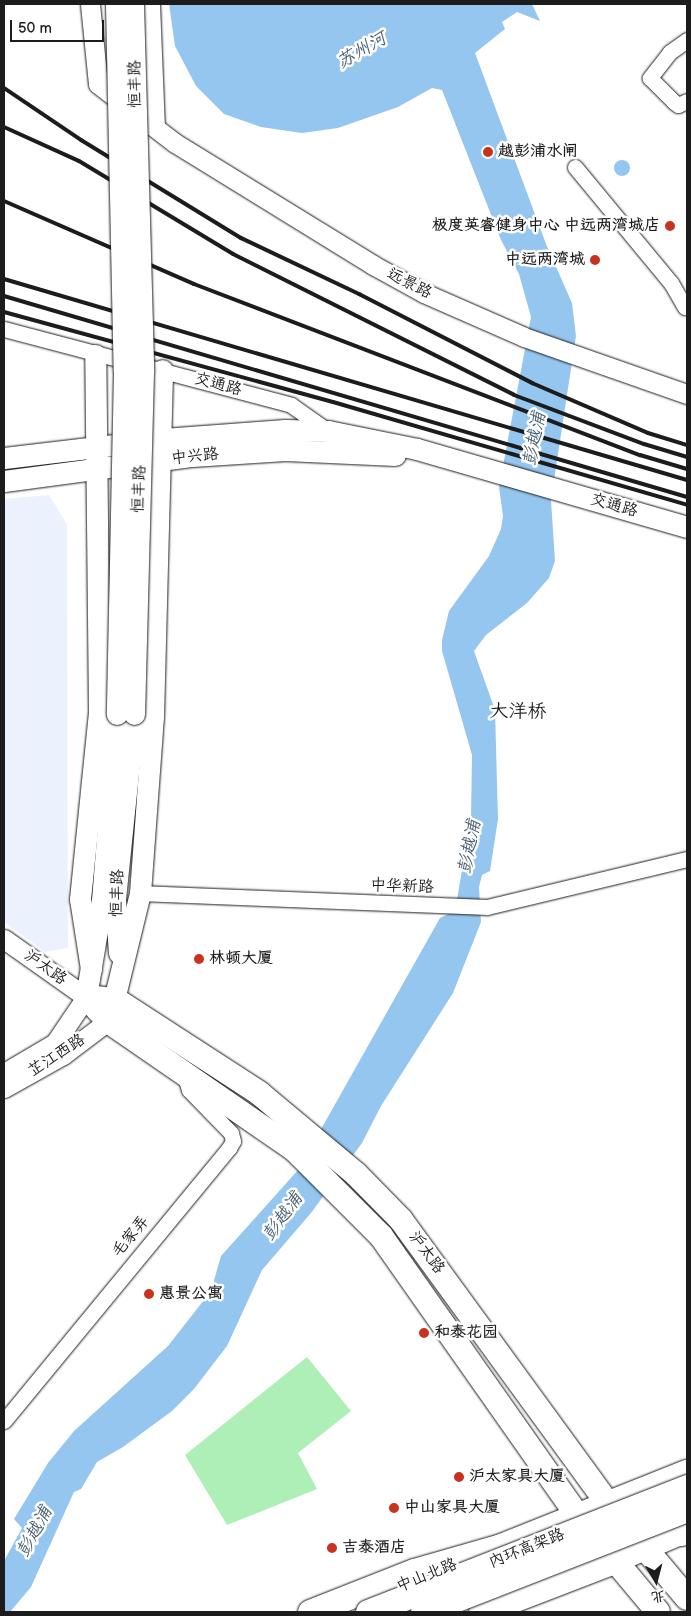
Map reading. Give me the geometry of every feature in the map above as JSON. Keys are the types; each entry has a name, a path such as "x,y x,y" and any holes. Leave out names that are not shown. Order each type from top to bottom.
{"highway":[{"name":"内环高架路","path":"368,1612 687,1487"},
{"name":"内环高架路","path":"422,1612 687,1508"},
{"path":"310,1612 414,1571 508,1544"},
{"path":"481,1612 614,1561"}],"main road":[{"name":"恒丰路","path":"86,997 102,900 125,714 124,371 116,4"},
{"name":"恒丰路","path":"121,973 115,899 143,372 133,4"},
{"name":"恒丰路","path":"91,969 80,899 98,712 94,470 95,356"},
{"name":"恒丰路","path":"112,1010 140,893 154,717 163,439 162,370"},
{"name":"中兴路","path":"4,458 163,439 285,430 328,441"},
{"name":"中兴路","path":"4,482 162,460 285,450 328,441"},
{"name":"交通路","path":"328,441 417,449 425,454 687,527"},
{"name":"沪太路","path":"86,997 259,1093 302,1141 337,1192 381,1236 578,1515 658,1612"},
{"name":"沪太路","path":"112,1010 184,1075 302,1141 356,1174 401,1220 607,1503 687,1598"},
{"name":"中山北路","path":"334,1612 687,1472"},
{"path":"467,1612 614,1561 685,1531"}],"street":[{"name":"远景路","path":"90,4 98,84 155,127 252,192 372,265 449,304 524,337 687,394"},
{"path":"150,4 155,127"},
{"path":"687,40 670,52 650,78 678,105 687,101"},
{"path":"574,167 671,283 685,307"},
{"name":"交通路","path":"4,329 95,356 162,370 291,405 328,441"},
{"name":"中华新路","path":"140,893 488,907 687,859"},
{"name":"沪太路","path":"4,939 86,997"},
{"name":"芷江西路","path":"4,1073 55,1043 86,997"},
{"name":"芷江西路","path":"4,1088 63,1055 112,1010"},
{"name":"毛家弄","path":"4,1421 36,1378 233,1141 231,1133 189,1090 184,1075"}],"shaded area":[{"path":"49,495 67,524 68,948 45,952 4,922 4,499"}],"green space":[{"path":"307,1357 351,1411 298,1453 317,1489 227,1525 185,1455"}],"water":[{"path":"169,4 532,4 540,21 517,12 502,22 505,29 475,53 546,244 572,303 576,336 551,500 555,561 549,578 527,603 486,635 474,651 495,710 498,819 490,871 482,875 479,887 481,922 453,993 381,1106 362,1143 311,1213 262,1270 227,1346 194,1389 172,1411 123,1447 97,1462 81,1489 74,1492 31,1587 10,1612 4,1612 4,1561 22,1528 14,1519 48,1463 74,1431 168,1346 211,1291 221,1256 298,1170 440,918 455,911 471,818 472,755 442,651 442,640 449,611 489,556 501,529 503,516 499,487 531,317 519,274 501,240 442,90 432,88 398,107 338,128 302,133 261,127 224,114 196,86 175,46"},
{"path":"619,160 625,160 630,165 628,174 619,176 614,171 614,165"}],"railway":[{"path":"4,88 81,140 241,238 359,294 532,383 648,433 687,445"},
{"path":"4,127 79,161 233,254 514,395 644,444 687,457"},
{"path":"4,201 194,284 640,455 687,469"},
{"path":"4,279 687,480"},
{"path":"4,296 687,497"},
{"path":"4,312 333,402 687,505"}],"place":[{"name":"越彭浦水闸","path":"488,152"},
{"name":"极度英睿健身中心 中远两湾城店","path":"670,226"},
{"name":"中远两湾城","path":"595,260"},
{"name":"林顿大厦","path":"199,959"},
{"name":"惠景公寓","path":"149,1294"},
{"name":"和泰花园","path":"424,1333"},
{"name":"沪太家具大厦","path":"459,1477"},
{"name":"中山家具大厦","path":"394,1508"},
{"name":"吉泰酒店","path":"332,1548"}],"district":[{"name":"大洋桥","path":"518,712"}],"water label":[{"name":"苏州河","path":"362,51"},
{"name":"彭越浦","path":"535,439"},
{"name":"彭越浦","path":"470,847"},
{"name":"彭越浦","path":"283,1217"},
{"name":"彭越浦","path":"35,1532"}]}
